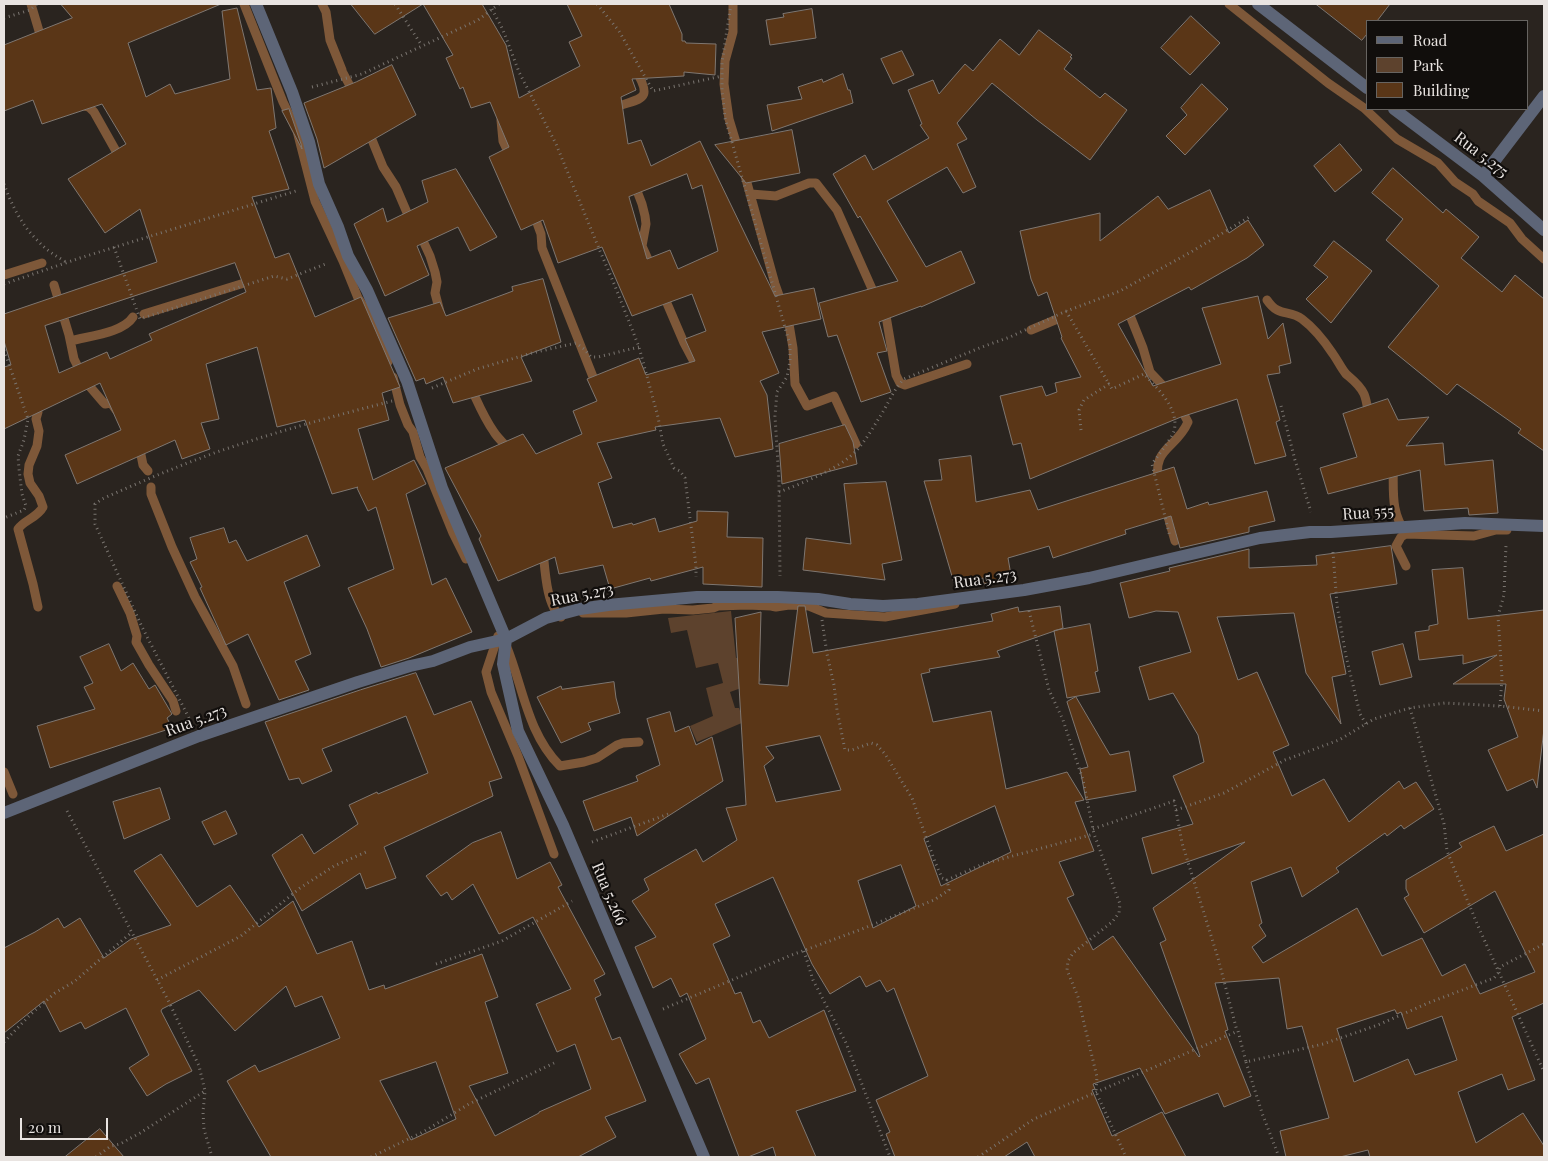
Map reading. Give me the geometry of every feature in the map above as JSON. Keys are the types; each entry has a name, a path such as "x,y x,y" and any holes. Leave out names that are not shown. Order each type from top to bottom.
{"street":[{"path":"256,4 292,92 309,142 319,184 338,227 348,256 367,290 412,396 442,488 506,639"},
{"path":"1258,4 1366,87"},
{"path":"1483,176 1544,96"},
{"name":"Rua 5.275","path":"1395,110 1483,176 1544,230"},
{"name":"Rua 555","path":"1195,552 1260,538 1327,531 1465,523 1544,526"},
{"name":"Rua 5.273","path":"4,813 199,736 358,682 506,639 546,618 580,609 697,597 778,597 892,606 918,604 1024,590 1088,578 1195,552"},
{"name":"Rua 5.266","path":"506,639 503,664 518,731 563,825 704,1157"}],"path":[{"path":"4,18 30,10 37,4"},
{"path":"395,4 422,46"},
{"path":"292,92 362,74 478,20 498,4"},
{"path":"597,4 619,31 653,91 722,76"},
{"path":"731,4 722,62 725,118 790,345 787,377 777,392 775,416 779,492 780,580 778,597"},
{"path":"492,9 503,30 519,72 556,144 616,286 639,347 658,417 663,444 674,468 680,471 685,478 696,566 697,597"},
{"path":"4,184 13,205 36,240 66,262"},
{"path":"4,284 66,262 319,184"},
{"path":"779,492 798,485 844,462 858,449 897,386 904,379 1010,337 1066,311 1120,291 1251,216"},
{"path":"114,247 140,319 274,276 287,279 348,256"},
{"path":"1066,311 1112,389 1144,374 1165,397 1174,414 1174,430 1152,464 1176,557"},
{"path":"199,736 142,628 95,524 95,504 102,499 162,473 218,452 337,416 412,396 477,369 532,353 576,343 590,357 598,357 639,347"},
{"path":"4,350 28,419 24,440 18,456 21,486 26,506 24,510 4,518"},
{"path":"4,363 8,362"},
{"path":"1081,430 1079,410 1084,400 1109,384"},
{"path":"1281,406 1311,512 1327,531 1346,656 1360,714 1366,724"},
{"path":"1500,706 1502,678 1498,616 1504,595 1508,524"},
{"path":"1024,590 1049,690 1063,720 1083,780 1094,834 1120,904 1119,913 1112,922 1073,952 1068,961 1067,970 1078,997 1097,1077 1096,1092 1126,1157"},
{"path":"818,599 837,710 846,750 852,750 871,743 877,745 885,754 912,798 935,862 942,878 947,880"},
{"path":"1176,810 1224,793 1285,760 1339,740 1374,719 1410,708 1445,703 1544,711"},
{"path":"1410,708 1444,824 1447,851 1544,1072"},
{"path":"57,793 169,1002 199,1066 206,1092 203,1112 204,1129 212,1157"},
{"path":"1093,829 1174,801 1182,843 1218,958 1246,1062 1262,1113 1279,1157"},
{"path":"573,849 671,813"},
{"path":"947,880 983,864 1094,834"},
{"path":"156,980 241,936 300,888 334,866 366,852"},
{"path":"661,1010 789,956 934,900 949,890 947,880"},
{"path":"436,964 502,941 542,916 590,891"},
{"path":"4,1042 55,993 75,981 132,932"},
{"path":"1246,1062 1323,1044 1378,1025 1428,1003 1494,978 1499,972 1500,967 1544,944"},
{"path":"804,951 813,980 846,1043 890,1157"},
{"path":"978,1157 1034,1119 1238,1031"},
{"path":"371,1157 423,1132 469,1104 554,1063"},
{"path":"96,1157 111,1146 120,1144 140,1133 206,1092"}],"green space":[{"path":"731,611 736,658 754,656 761,681 730,692 735,708 739,708 744,722 697,742 690,726 713,716 706,688 723,683 718,663 696,668 687,630 671,633 668,618"}],"building":[{"path":"61,4 221,4 128,43 146,97 170,84 175,94 230,79 222,11 237,8 257,90 271,88 276,128 269,131 289,189 252,197 275,258 289,253 315,317 361,297 400,387 382,393 389,420 358,429 373,480 414,460 426,484 406,494 432,585 446,578 472,632 409,658 381,667 367,629 348,588 394,569 376,507 368,511 358,487 332,494 305,420 277,427 257,347 206,364 219,419 201,423 210,449 182,459 175,440 77,484 65,455 121,430 100,383 4,429 4,367 11,365 4,341 4,314 157,262 140,209 105,233 68,179 126,144 102,104 42,124 33,100 4,111 4,45 72,18","holes":["235,263 246,292 149,334 152,340 110,359 107,352 59,373 45,326"]},
{"path":"351,4 423,4 375,34"},
{"path":"423,4 482,4 506,45 519,98 580,66 569,42 582,36 567,4 669,4 682,34 682,41 686,43 716,44 715,75 684,72 684,76 632,79 636,90 621,97 628,144 641,140 651,166 700,141 775,296 814,288 821,319 762,332 779,373 760,381 767,395 773,449 735,457 720,418 655,427 656,430 597,443 612,478 598,483 613,528 632,523 633,525 655,518 659,532 697,521 697,511 728,512 727,537 763,538 762,587 703,584 703,567 651,581 650,578 610,589 603,565 559,574 555,557 498,581 479,539 481,536 445,468 523,434 536,454 582,434 573,411 597,401 587,379 639,358 646,375 695,361 685,339 706,331 692,294 632,316 602,247 558,263 543,220 521,230 489,157 509,147 490,102 471,108 463,87 460,89 446,58 453,55","holes":["687,174 692,189 702,185 718,251 678,269 670,250 647,259 629,197"]},
{"path":"1316,4 1390,4 1378,20 1366,20 1366,35 1362,40"},
{"path":"812,9 816,38 770,45 766,20 784,17 783,14"},
{"path":"1191,16 1220,43 1190,75 1161,48"},
{"path":"1039,30 1072,55 1064,69 1100,98 1105,93 1127,110 1090,160 992,83 957,123 967,139 957,144 976,187 963,193 947,167 887,201 926,267 961,251 975,283 921,307 879,322 887,351 877,353 891,392 861,402 837,335 828,337 819,303 898,281 833,174 865,155 873,170 929,138 920,125 922,124 908,90 933,80 939,94 965,64 973,71 1000,39 1019,55"},
{"path":"902,51 914,75 893,84 881,59"},
{"path":"392,65 416,115 324,168 317,139 304,103"},
{"path":"843,74 853,103 772,131 767,105 802,99 798,87 822,79 823,82"},
{"path":"1202,84 1228,109 1185,155 1166,136 1187,115 1181,108"},
{"path":"289,109 301,144 302,149 282,111"},
{"path":"792,130 800,173 746,183 715,145"},
{"path":"1340,144 1362,170 1335,192 1314,166"},
{"path":"1393,168 1443,213 1446,209 1479,237 1461,258 1502,292 1515,275 1544,299 1544,451 1518,433 1521,429 1457,384 1447,395 1388,347 1439,286 1386,240 1403,219 1372,193"},
{"path":"456,169 497,237 470,251 458,227 417,246 429,275 385,296 354,224 383,208 387,222 428,202 422,181"},
{"path":"1210,190 1229,233 1248,220 1264,245 1247,258 1191,290 1189,287 1118,324 1153,386 1221,364 1202,308 1258,296 1268,339 1283,323 1291,363 1279,366 1280,373 1267,375 1280,420 1276,422 1286,456 1255,464 1237,399 1181,417 1030,479 1021,443 1013,445 1000,396 1042,386 1046,396 1057,392 1055,383 1081,377 1061,338 1047,292 1038,296 1031,279 1020,231 1100,213 1100,241 1158,196 1168,209"},
{"path":"1334,241 1372,271 1331,323 1306,299 1328,277 1314,266"},
{"path":"543,279 561,342 521,357 532,381 453,403 443,377 426,384 424,378 416,381 388,318 440,302 446,316 513,291 512,287"},
{"path":"1388,399 1398,420 1429,417 1406,446 1443,443 1445,465 1493,460 1498,513 1469,515 1468,508 1424,511 1420,470 1328,494 1320,468 1357,457 1343,414"},
{"path":"845,425 853,442 857,464 782,484 779,444"},
{"path":"971,456 976,502 1030,490 1038,510 1174,467 1187,509 1208,502 1209,505 1267,491 1275,521 1249,527 1249,532 1180,548 1171,516 1125,530 1126,534 1053,558 1049,546 1008,558 1011,575 984,584 983,578 954,583 924,481 942,480 939,460"},
{"path":"886,482 902,560 882,564 885,580 803,570 806,538 851,544 844,484"},
{"path":"224,528 229,543 236,540 247,561 307,535 320,566 284,582 311,654 295,661 309,690 279,700 248,634 226,645 190,562 197,559 190,538"},
{"path":"1391,546 1397,584 1330,594 1346,674 1332,677 1341,724 1306,673 1294,613 1217,617 1238,680 1257,672 1289,745 1273,752 1292,796 1324,779 1349,822 1399,781 1404,789 1416,782 1434,809 1404,829 1401,825 1387,836 1385,833 1336,868 1339,872 1302,897 1291,867 1251,882 1262,923 1259,925 1266,936 1252,947 1263,963 1357,908 1382,956 1422,938 1442,976 1465,964 1480,994 1535,972 1495,891 1424,933 1404,898 1409,895 1406,889 1406,880 1462,847 1459,843 1494,826 1506,851 1544,834 1544,1003 1512,1017 1535,1080 1508,1090 1502,1074 1458,1092 1476,1143 1523,1113 1544,1146 1544,1157 1370,1157 1368,1150 1340,1157 1286,1157 1280,1131 1329,1118 1302,1026 1287,1029 1279,978 1215,983 1228,1030 1225,1031 1251,1096 1224,1107 1218,1093 1165,1114 1140,1068 1093,1084 1095,1089 1092,1090 1112,1136 1162,1112 1186,1157 1035,1157 1027,1142 1004,1157 895,1157 886,1134 890,1132 876,1100 928,1076 894,988 887,992 880,980 866,987 860,976 830,994 812,964 773,877 715,904 730,936 713,944 735,994 741,992 753,1023 760,1020 769,1038 824,1010 856,1091 796,1111 816,1157 776,1157 773,1147 748,1157 739,1157 709,1078 696,1084 679,1054 706,1039 687,993 680,997 671,978 653,988 635,947 656,937 632,901 649,890 644,879 696,849 703,862 737,840 726,808 746,805 735,618 761,612 759,684 788,686 798,606 805,606 813,653 993,621 991,614 1018,607 1019,612 1060,606 1063,628 997,651 1000,657 929,669 930,672 921,674 933,722 991,711 1006,789 1067,772 1084,800 1075,802 1094,851 1059,862 1074,895 1067,898 1093,950 1113,936 1199,1057 1160,943 1166,940 1153,908 1245,842 1152,874 1142,838 1193,824 1173,776 1204,762 1198,735 1173,693 1149,700 1139,667 1191,652 1178,612 1156,611 1129,618 1120,583 1170,571 1169,568 1249,549 1249,568 1317,565 1316,556","holes":["820,736 841,790 776,802 764,766 774,758 766,747","995,806 1011,852 941,886 924,839","901,865 916,906 873,928 858,881","1395,1010 1397,1014 1401,1012 1407,1029 1442,1016 1457,1060 1415,1075 1408,1059 1354,1082 1337,1029"]},
{"path":"1463,568 1468,619 1544,610 1544,729 1537,788 1533,779 1507,791 1488,750 1518,737 1504,699 1506,684 1453,684 1497,655 1463,664 1463,655 1419,660 1415,632 1429,630 1429,626 1438,624 1432,570"},
{"path":"1090,624 1098,671 1095,672 1100,692 1067,698 1054,631"},
{"path":"109,644 121,671 133,663 149,689 155,685 172,714 167,718 172,728 50,768 37,726 95,709 84,687 93,683 80,657"},
{"path":"1403,644 1412,677 1380,685 1372,652"},
{"path":"416,673 434,715 471,701 502,778 489,782 493,796 384,847 396,878 366,889 360,873 302,911 272,855 302,834 314,854 358,824 349,805 377,792 378,794 428,773 406,716 322,749 332,771 302,784 299,778 289,780 265,722"},
{"path":"614,682 620,713 588,723 591,730 561,743 537,697 561,686 562,689"},
{"path":"1076,697 1110,755 1129,751 1136,791 1086,800 1080,769 1088,767 1067,702"},
{"path":"670,712 675,732 689,726 696,745 712,737 723,781 637,836 631,817 594,831 583,801 638,781 636,776 660,765 647,719"},
{"path":"160,788 170,819 124,839 113,802"},
{"path":"226,811 237,834 214,845 202,822"},
{"path":"501,832 517,879 550,862 562,885 558,887 605,974 594,980 601,995 595,998 612,1040 620,1037 646,1101 605,1117 616,1137 578,1157 271,1157 227,1081 255,1065 259,1072 340,1038 322,996 295,1007 286,986 235,1031 199,990 162,1009 161,1011 192,1071 147,1096 129,1068 149,1055 126,1008 85,1029 81,1022 60,1032 44,1001 4,1033 4,948 58,918 64,928 80,918 104,958 131,939 171,925 134,871 161,854 197,907 230,885 259,927 293,901 317,954 352,941 369,990 384,985 385,989 482,954 498,997 485,1002 508,1073 469,1086 495,1136 539,1112 591,1089 575,1044 557,1052 536,1004 571,989 533,917 499,934 473,884 452,900 447,892 441,896 426,876 472,843","holes":["436,1062 456,1119 411,1140 380,1081"]},
{"path":"100,1129 124,1157 65,1157"}],"waterway":[{"path":"31,4 43,41"},
{"path":"244,4 283,102 297,131 315,201 358,298 372,319 388,362"},
{"path":"322,4 326,12 330,40 342,70"},
{"path":"733,4 733,32 725,61 724,84 729,119 739,152"},
{"path":"1229,4 1328,83 1366,110"},
{"path":"611,109 641,98 644,94 644,88 635,69"},
{"path":"342,71 353,96"},
{"path":"80,105 89,107 94,112 121,160"},
{"path":"1366,110 1397,139 1438,163 1455,182 1510,223 1522,239 1544,259"},
{"path":"501,120 503,141 511,158"},
{"path":"368,130 383,167 396,187 408,215 413,221"},
{"path":"744,172 775,284 789,324 793,348 795,384 807,406 834,396 856,444"},
{"path":"634,183 645,216 646,224 642,246 652,268"},
{"path":"751,194 776,196 809,183 816,183 837,210 873,291 885,310 896,375 900,383 905,385 967,364"},
{"path":"533,212 541,234 542,248 597,387"},
{"path":"419,232 435,272 437,282 435,293 440,312"},
{"path":"4,275 42,263"},
{"path":"144,314 254,280"},
{"path":"54,285 74,359 85,381 105,404 111,403 116,410"},
{"path":"663,294 693,360"},
{"path":"1267,300 1276,309 1302,319 1319,335 1346,374 1362,391 1370,416"},
{"path":"1127,308 1143,348 1150,372 1168,391"},
{"path":"1031,330 1067,315"},
{"path":"71,341 121,327 133,317"},
{"path":"393,377 400,405 413,432 420,457 466,559"},
{"path":"471,388 487,421 509,451"},
{"path":"34,403 38,412 36,419 39,431 37,446 29,465 28,474 30,483 39,496 43,507 18,529 38,607"},
{"path":"1159,484 1157,472 1161,456 1183,431 1188,422 1180,407"},
{"path":"139,445 143,465 148,471"},
{"path":"1393,465 1395,509 1406,534"},
{"path":"151,487 151,494 172,547 195,597 233,666 246,704"},
{"path":"1165,506 1175,541"},
{"path":"1406,566 1396,546 1401,537 1406,534 1474,536 1496,530 1507,530"},
{"path":"543,551 549,596 556,612 561,617"},
{"path":"117,586 130,613 137,636 136,642 173,701 176,711"},
{"path":"583,613 626,613 664,609 693,610 718,606 776,607 789,605 809,606 826,613 885,617 955,604"},
{"path":"498,636 486,672 491,692 518,756 554,854"},
{"path":"506,645 533,724 540,739 560,766 597,758 623,743 639,742"},
{"path":"4,772 13,794"}]}
